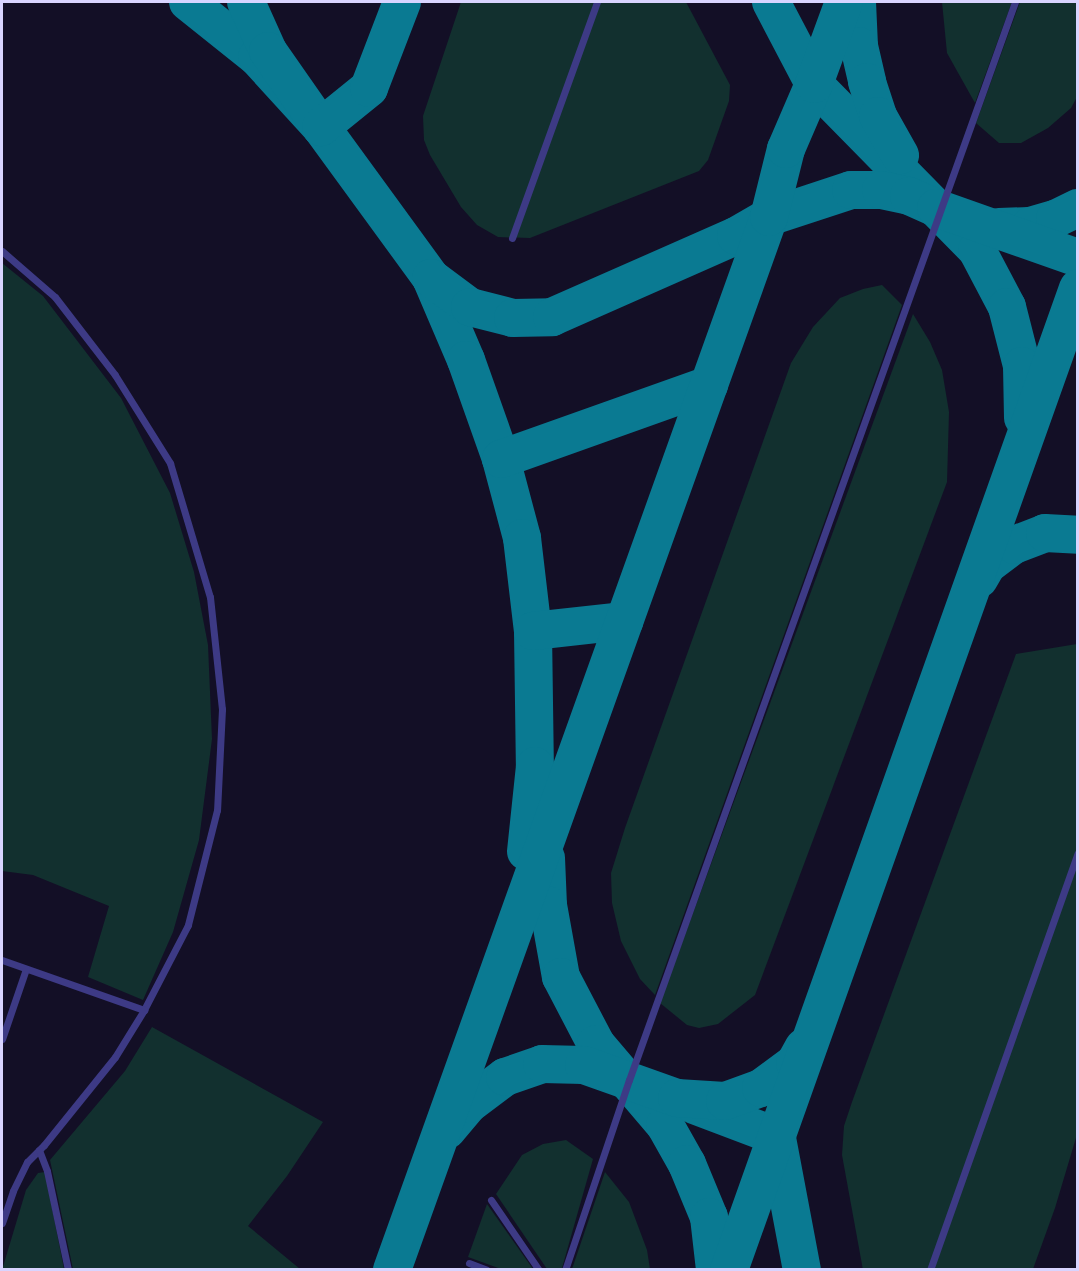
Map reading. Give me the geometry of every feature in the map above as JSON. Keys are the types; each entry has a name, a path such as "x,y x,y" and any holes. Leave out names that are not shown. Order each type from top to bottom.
{"lane":[{"path":"512,238 597,2"},
{"path":"565,1269 629,1080 1016,2"},
{"path":"2,251 55,297 115,375 170,463 210,597 222,709 217,810 188,925 144,1010 116,1057 27,1162 13,1191 2,1223"},
{"path":"930,1269 1077,853"},
{"path":"2,960 144,1010"},
{"path":"2,1039 27,969"},
{"path":"39,1150 47,1171 68,1269"},
{"path":"491,1200 540,1269"},
{"path":"469,1263 487,1269"}],"green space":[{"path":"461,2 686,2 730,85 729,101 708,160 699,171 530,238 498,237 477,225 461,207 430,155 424,140 423,116"},
{"path":"942,2 1012,2 975,103 947,53"},
{"path":"1020,2 1077,2 1077,97 1071,108 1048,128 1021,143 999,143 976,123"},
{"path":"2,263 43,296 121,398 170,493 194,572 208,645 212,739 199,840 173,932 143,1000 88,977 109,906 33,875 2,871"},
{"path":"882,285 902,305 655,995 640,979 621,941 612,903 611,873 625,828 791,363 813,327 840,298"},
{"path":"913,314 930,342 942,370 949,412 947,482 755,995 718,1024 699,1028 687,1025 660,1003"},
{"path":"1077,644 1078,1131 1055,1208 1033,1269 863,1270 842,1155 844,1126 852,1102 1016,654"},
{"path":"152,1027 323,1122 287,1176 248,1226 300,1269 73,1269 50,1160 125,1071"},
{"path":"566,1140 593,1159 562,1268 547,1269 496,1194 522,1155 543,1144"},
{"path":"45,1172 64,1269 2,1270 26,1190 38,1173"},
{"path":"605,1172 629,1202 647,1250 650,1269 572,1269"},
{"path":"487,1204 533,1269 501,1269 468,1257"}],"taxiway":[{"path":"188,2 257,57 321,127 431,278 466,360 501,459 522,538 533,631 535,766 526,852"},
{"path":"246,2 268,51 321,127 369,88 402,2"},
{"path":"771,2 814,84 977,250 1007,307 1022,366 1023,418"},
{"path":"392,1270 769,217 786,149 814,84 844,2"},
{"path":"857,2 859,46 867,82 878,116 900,155"},
{"path":"431,278 470,307 513,318 552,317 736,236 769,217 851,190 881,190 909,196 936,208 1078,258"},
{"path":"999,227 1030,226 1055,219 1078,208"},
{"path":"729,1270 1078,288"},
{"path":"501,459 709,385"},
{"path":"979,579 987,565 1014,545 1045,533 1078,535"},
{"path":"533,631 624,621"},
{"path":"546,858 548,905 561,977 596,1044 665,1125 687,1164 709,1217 715,1270"},
{"path":"447,1130 469,1104 505,1077 542,1064 584,1065 677,1098 725,1101 761,1088 795,1063 804,1047"},
{"path":"694,1105 776,1136"},
{"path":"777,1138 802,1270"}]}
